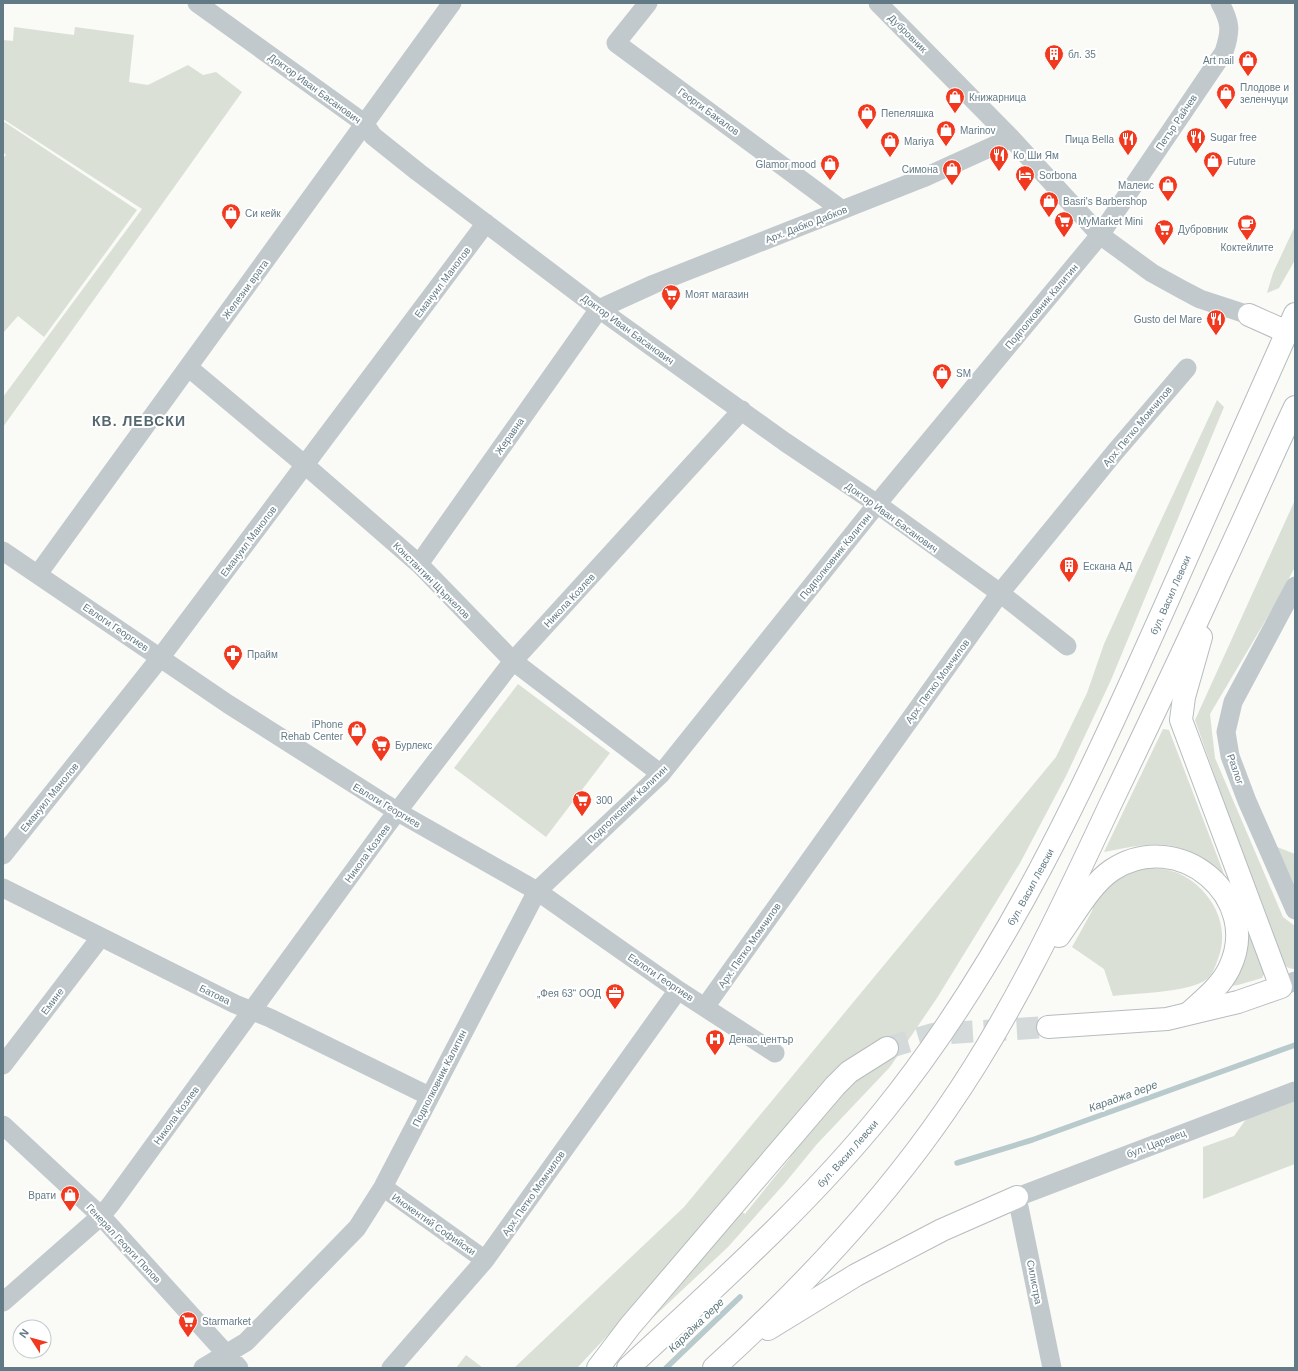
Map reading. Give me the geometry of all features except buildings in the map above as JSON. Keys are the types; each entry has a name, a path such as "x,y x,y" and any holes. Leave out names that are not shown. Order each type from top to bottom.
{"highway":[{"path":"1250,315 1291,323"},
{"name":"бул. Васил Левски","path":"628,1368 764,1240 828,1176 884,1111 919,1064 973,986 1002,939 1066,821 1130,684 1291,323"},
{"path":"1018,994 1061,910 1219,574 1295,407"},
{"path":"1048,1027 1167,1019 1186,1016 1238,1002 1288,984 1180,720 1184,697 1219,574"},
{"path":"714,1368 819,1267 904,1168 948,1107 1018,994 1092,891 1105,875 1122,865 1153,856 1181,860 1195,866 1206,873 1219,887 1234,914 1237,927 1234,956 1229,970 1213,991 1186,1016"},
{"path":"598,1368 630,1326 834,1086 849,1072 887,1048"},
{"path":"731,1352 856,1275 942,1230 1017,1197"}],"street":[{"name":"Доктор Иван Басанович","path":"198,3 364,123 373,136 599,309 877,504 1000,593 1067,646"},
{"name":"Железни врата","path":"38,574 452,3"},
{"name":"Георги Бакалов","path":"648,3 616,44 842,210"},
{"name":"Дубровник","path":"878,3 1011,138 1100,235 1152,273 1181,289 1200,299 1250,315"},
{"name":"Петър Райчев","path":"1100,235 1224,52 1229,36 1230,25 1220,3"},
{"name":"Арх. Дабко Дабков","path":"599,309 654,284 923,178 1011,138"},
{"name":"Емануил Манолов","path":"3,855 160,658 486,224"},
{"name":"Подполковник Калитин","path":"203,1368 246,1342 358,1228 383,1187 537,891 661,774 877,504 1100,235"},
{"name":"Жеравна","path":"419,564 599,309"},
{"name":"Константин Щъркелов","path":"188,367 305,465 419,564 513,661 661,774"},
{"name":"Арх. Петко Момчилов","path":"706,1007 1000,593 1115,452 1187,368"},
{"name":"Никола Козлев","path":"3,1302 101,1216 387,824 398,812 513,661 742,410"},
{"name":"Евлоги Георгиев","path":"3,551 228,704 398,812 537,891 678,990 775,1053"},
{"name":"Разлог","path":"1295,586 1233,702 1226,732 1230,756 1295,910"},
{"name":"Батова","path":"3,888 100,938 235,1004 252,1010 429,1096"},
{"name":"Емине","path":"3,1065 100,938"},
{"name":"Арх. Петко Момчилов","path":"391,1368 485,1260 678,990"},
{"name":"бул. Царевец","path":"1017,1197 1295,1091"},
{"name":"Генерал Георги Попов","path":"3,1125 101,1216 239,1368"},
{"name":"Инокентий Софийски","path":"383,1187 485,1260"},
{"name":"Силистра","path":"1017,1197 1052,1368"}],"shaded area":[{"path":"14,27 74,35 75,27 134,35 129,82 148,85 188,65 203,75 216,72 242,92 3,427 3,397 142,209 3,119 3,40 13,41"},
{"path":"3,121 137,210 44,337 18,316 3,333 3,158 6,155 3,152"},
{"path":"1295,226 1295,260 1279,288 1267,293 1273,273"},
{"path":"1217,400 1224,407 1111,680 1066,776 1020,863 937,998 890,1067 817,1144 785,1183 728,1247 644,1326 742,1212 745,1214 790,1158 787,1156 885,1040 577,1368 514,1368 684,1207 1056,757 1087,693 1104,644"},
{"path":"1295,500 1295,567 1274,606 1210,714 1215,758 1283,917 1295,926 1295,969 1292,969 1287,967 1278,956 1195,720"},
{"path":"518,684 610,753 546,837 454,768"},
{"path":"1163,729 1169,730 1229,887 1204,861 1189,851 1177,847 1153,844 1104,852"},
{"path":"1277,847 1295,854 1295,886"},
{"path":"1152,868 1164,869 1179,873 1202,889 1216,909 1220,920 1222,944 1219,956 1215,968 1208,978 1190,987 1163,992 1113,996 1104,969 1072,947 1092,911 1097,892 1114,877 1136,870"},
{"path":"1247,930 1252,932 1266,970 1262,978 1238,985 1223,987"},
{"path":"1295,1091 1295,1164 1203,1199 1203,1147 1234,1136 1257,1104"},
{"path":"466,1355 483,1368 456,1368"}],"waterway":[{"name":"Караджа дере","path":"957,1163 1032,1140 1295,1045"},
{"name":"Караджа дере","path":"666,1368 740,1297"}],"tunnel":[{"path":"887,1048 933,1034 1048,1027"}],"place":[{"name":"бл. 35","path":"1054,71"},
{"name":"Art nail","path":"1248,77"},
{"name":"Плодове и зеленчуци","path":"1226,110"},
{"name":"Книжарница","path":"955,114"},
{"name":"Пепеляшка","path":"867,130"},
{"name":"Marinov","path":"946,147"},
{"name":"Sugar free","path":"1196,154"},
{"name":"Пица Bella","path":"1128,156"},
{"name":"Mariya","path":"890,158"},
{"name":"Ко Ши Ям","path":"999,172"},
{"name":"Future","path":"1213,178"},
{"name":"Glamor mood","path":"830,181"},
{"name":"Симона","path":"952,186"},
{"name":"Sorbona","path":"1025,192"},
{"name":"Малеис","path":"1168,202"},
{"name":"Basri's Barbershop","path":"1049,218"},
{"name":"Си кейк","path":"231,230"},
{"name":"MyMarket Mini","path":"1064,238"},
{"name":"Коктейлите","path":"1247,241"},
{"name":"Дубровник","path":"1164,246"},
{"name":"Моят магазин","path":"671,311"},
{"name":"Gusto del Mare","path":"1216,336"},
{"name":"SM","path":"942,390"},
{"name":"Ескана АД","path":"1069,583"},
{"name":"Прайм","path":"233,671"},
{"name":"iPhone Rehab Center","path":"357,747"},
{"name":"Бурлекс","path":"381,762"},
{"name":"300","path":"582,817"},
{"name":"„Фея 63“ ООД","path":"615,1010"},
{"name":"Денас център","path":"715,1056"},
{"name":"Врати","path":"70,1212"},
{"name":"Starmarket","path":"188,1338"}],"district":[{"name":"КВ. ЛЕВСКИ","path":"139,421"}]}
